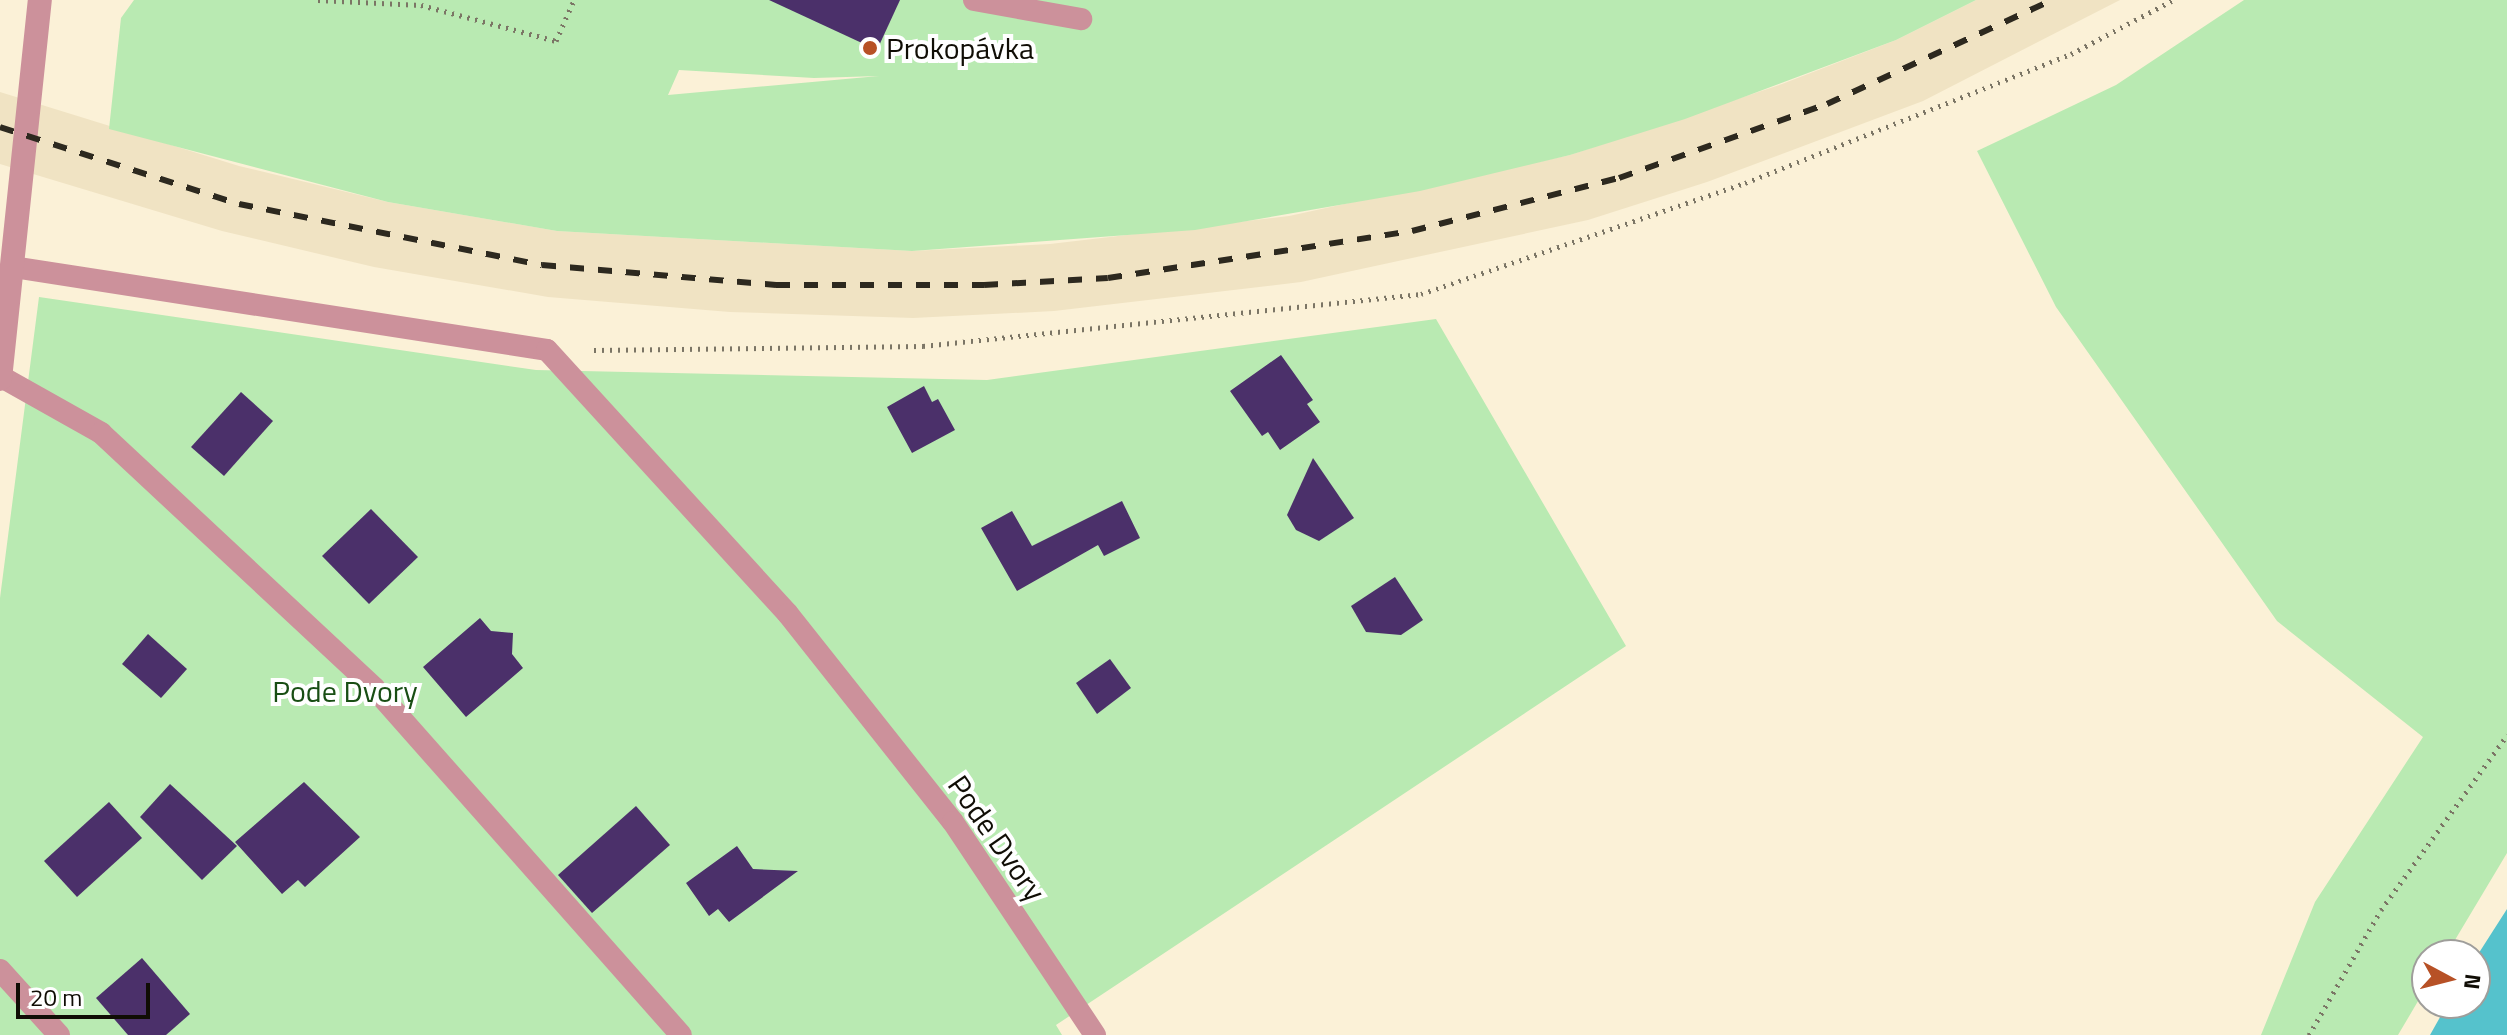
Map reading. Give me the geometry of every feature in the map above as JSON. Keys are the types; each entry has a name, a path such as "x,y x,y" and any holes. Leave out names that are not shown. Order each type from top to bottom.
{"street":[{"path":"0,378 40,0"}],"lane":[{"path":"974,0 1081,19"},
{"path":"13,267 547,350"},
{"name":"Pode Dvory","path":"547,350 788,614 953,822 1095,1035"},
{"path":"0,378 101,433 374,688 681,1035"},
{"path":"0,970 59,1035"}],"path":[{"path":"318,0 421,5 556,41 574,0"},
{"path":"547,350 923,346 1421,294 1745,183 2071,54 2173,0"},
{"path":"2309,1035 2381,910 2507,735"}],"shaded area":[{"path":"1976,0 2120,0 1923,101 1707,182 1588,220 1301,282 1054,311 913,318 730,312 548,297 374,267 222,231 0,164 0,92 239,166 388,202 557,231 912,251 1050,244 1289,216 1570,155 1782,84 1896,40"}],"green space":[{"path":"134,0 1976,0 1896,40 1685,119 1570,155 1420,191 1195,230 912,251 557,231 388,202 109,129 121,18","holes":["679,70 814,78 879,76 668,95"]},
{"path":"2244,0 2507,0 2507,853 2456,939 2411,939 2411,1013 2398,1035 2261,1035 2315,902 2423,737 2277,621 2056,307 1977,151 2116,85"},
{"name":"Pode Dvory","path":"39,297 536,370 987,380 1436,319 1626,646 1056,1025 1062,1035 0,1035 0,598"}],"water":[{"path":"2507,909 2507,1035 2430,1035 2439,1019 2491,1019 2491,939 2488,939"}],"building":[{"path":"769,0 900,0 877,50"},
{"path":"1281,355 1313,400 1307,404 1320,422 1280,450 1268,432 1262,436 1230,391"},
{"path":"924,386 932,402 938,399 955,430 912,453 887,407"},
{"path":"241,392 273,421 224,476 191,447"},
{"path":"1313,458 1354,518 1319,541 1296,530 1287,515"},
{"path":"1122,501 1140,538 1104,556 1098,545 1017,591 981,528 1012,511 1032,546"},
{"path":"371,509 418,557 369,604 322,556"},
{"path":"1395,577 1423,620 1401,635 1366,632 1351,606"},
{"path":"480,618 491,631 513,633 512,654 523,668 466,717 423,667"},
{"path":"148,634 187,669 161,698 122,664"},
{"path":"1110,659 1131,688 1097,714 1076,683"},
{"path":"304,782 360,837 305,887 298,880 282,894 235,842"},
{"path":"170,784 237,846 202,880 140,817"},
{"path":"109,802 142,838 77,897 44,861"},
{"path":"636,806 670,845 592,913 558,875"},
{"path":"737,846 753,869 798,871 729,922 718,909 709,916 686,883"},
{"path":"142,958 190,1014 166,1035 128,1035 96,998"}],"railway":[{"path":"0,127 239,204 542,265 776,285 984,285 1108,278 1412,231 1619,178 1827,104 2052,0"}],"place":[{"name":"Prokopávka","path":"870,48"}]}
